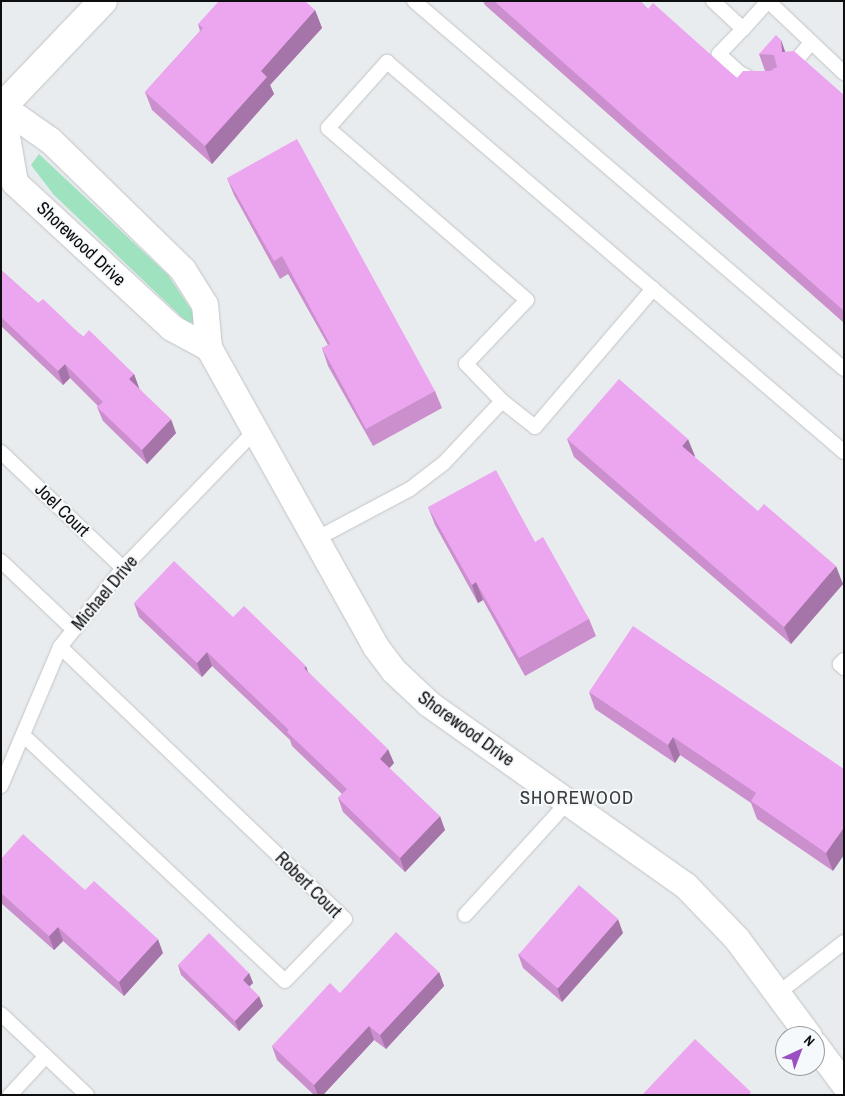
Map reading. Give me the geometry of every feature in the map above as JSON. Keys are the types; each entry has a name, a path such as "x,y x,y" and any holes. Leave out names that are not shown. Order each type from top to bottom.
{"street":[{"path":"2,107 102,1"},
{"name":"Shorewood Drive","path":"2,107 15,183 172,328 209,348"},
{"name":"Shorewood Drive","path":"2,107 51,141 183,270 205,305 209,348 376,647 394,671 429,704 568,802 700,899 737,939 801,1026"},
{"path":"825,1058 844,1084"}],"lane":[{"path":"414,1 844,369"},
{"path":"713,1 743,29"},
{"path":"776,80 754,81 738,72 720,54 767,2 844,73"},
{"path":"794,63 811,43"},
{"path":"652,290 534,427 502,401 466,364 527,300 328,128 386,62 844,452"},
{"path":"316,539 410,489 444,463 502,401"},
{"name":"Michael Drive","path":"1,786 60,647 123,568 255,431"},
{"name":"Joel Court","path":"1,452 123,568"},
{"path":"1,560 74,630"},
{"name":"Robert Court","path":"23,735 285,981 345,919 60,647"},
{"path":"844,660 840,664 844,668"},
{"path":"465,915 568,802"},
{"path":"777,994 844,942"},
{"path":"1,1014 87,1095"},
{"path":"10,1095 46,1056"}],"green space":[{"path":"39,154 168,275 196,317 194,322 188,323 54,195 31,165"}],"building":[{"path":"219,1 305,1 315,10 261,71 267,77 205,146 145,92 203,28 198,24"},
{"path":"494,1 640,1 648,9 653,3 737,78 743,71 770,71 777,67 774,55 759,54 776,35 781,40 782,52 794,51 844,95 844,311"},
{"path":"297,139 435,391 366,429 322,348 330,344 282,256 274,261 227,178"},
{"path":"1,270 38,303 43,299 83,337 89,330 134,374 129,379 171,419 142,450 97,407 103,402 65,364 58,371 1,317"},
{"path":"619,379 688,439 682,446 758,511 764,504 836,566 784,627 567,439"},
{"path":"496,470 535,542 543,537 589,619 519,658 476,582 472,585 428,507"},
{"path":"174,561 233,617 244,606 306,666 304,668 388,749 380,759 440,816 400,858 338,798 347,789 287,732 289,730 207,652 197,663 134,603"},
{"path":"633,626 844,769 844,827 826,853 751,801 756,793 673,737 668,745 589,692"},
{"path":"23,834 85,890 94,881 158,939 119,982 58,927 49,936 1,893 1,859"},
{"path":"579,885 618,919 558,989 519,954"},
{"path":"396,932 439,972 380,1035 369,1026 314,1085 272,1046 330,983 340,993"},
{"path":"209,933 249,973 243,980 259,996 235,1021 178,965"},
{"path":"695,1039 751,1092 749,1095 642,1095"}],"district":[{"name":"SHOREWOOD","path":"577,798"}]}
